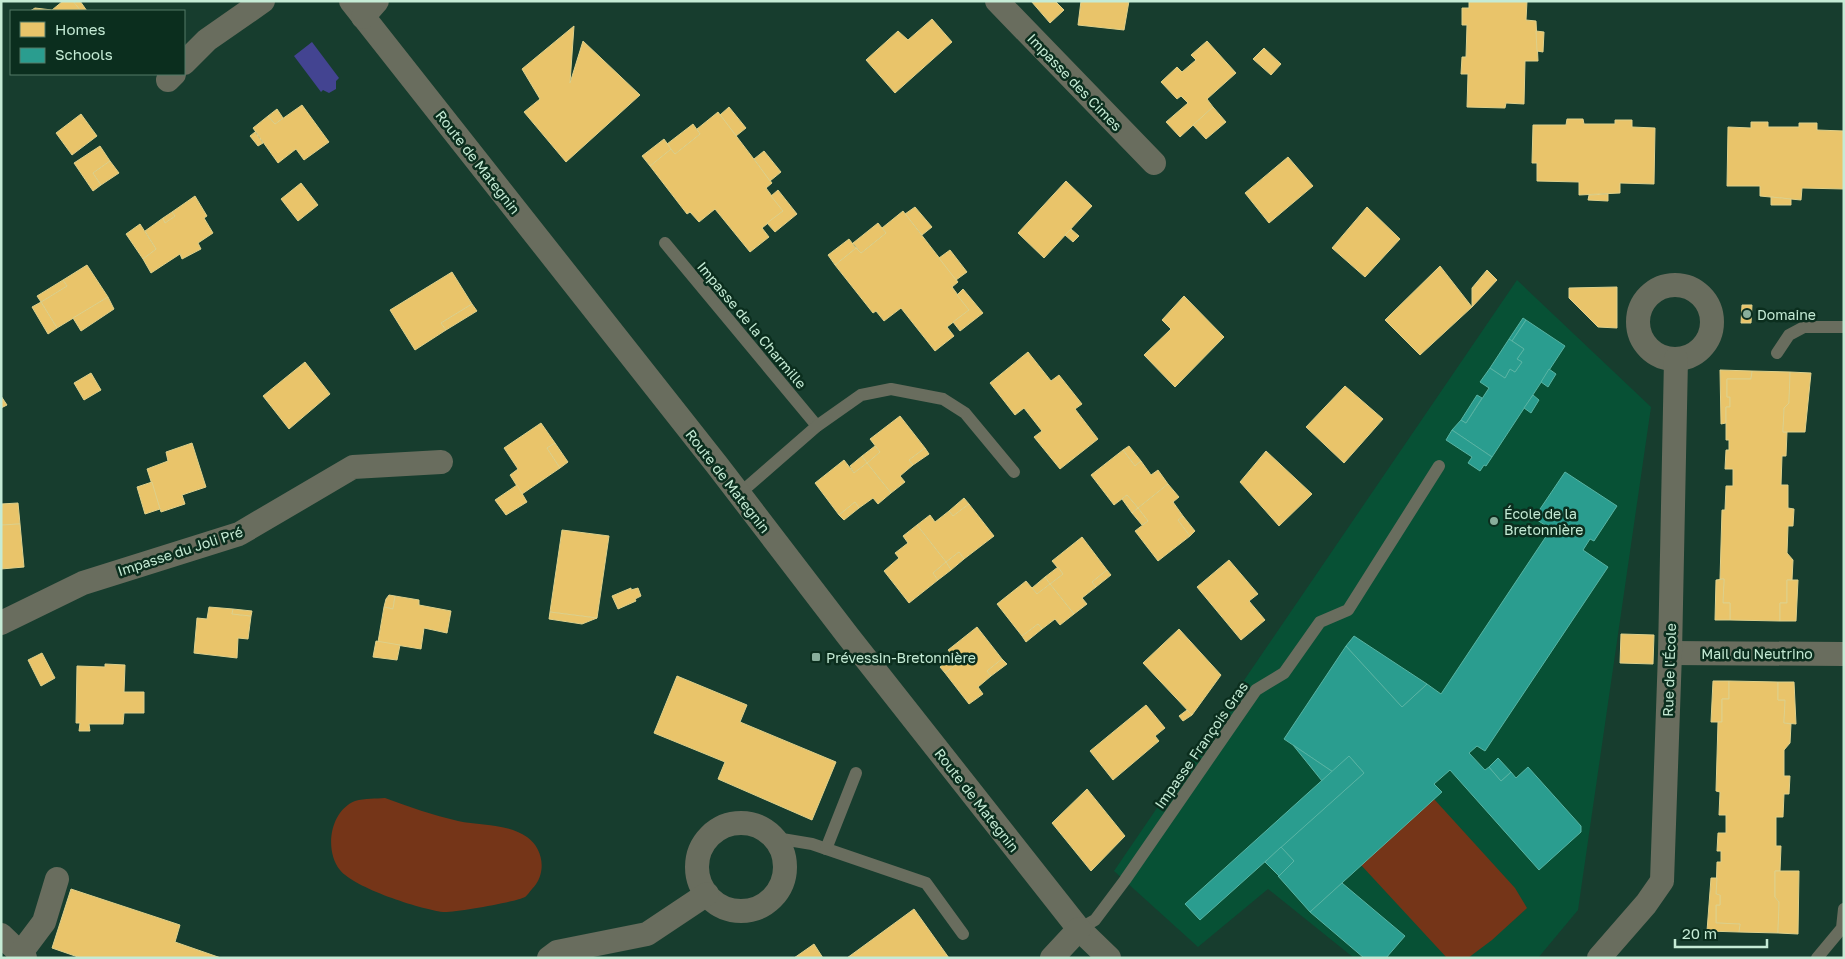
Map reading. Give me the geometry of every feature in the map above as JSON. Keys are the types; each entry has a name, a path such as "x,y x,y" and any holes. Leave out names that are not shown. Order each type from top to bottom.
{"street":[{"path":"185,61 207,40 263,1"},
{"name":"Impasse des Cimes","path":"997,1 1154,163"},
{"name":"Route de Mategnin","path":"364,6 848,636 1079,929 1109,958"},
{"name":"Rue de l'École","path":"1598,958 1646,904 1662,881 1670,653 1676,359"},
{"name":"Impasse du Joli Pré","path":"1,623 83,583 239,534 353,467 441,462"},
{"name":"Mail du Neutrino","path":"1670,653 1844,654"},
{"path":"742,822 757,825 776,838 786,863 783,882 775,895 764,906 748,910 733,910 718,905 706,894 700,884 697,869 699,854 706,840 713,832 726,825 742,822"},
{"path":"1,936 22,956 44,922 57,879"},
{"path":"549,958 557,952 593,952 647,934 706,894"},
{"path":"1052,958 1079,929"}],"lane":[{"name":"Impasse de la Charmille","path":"665,244 817,426"},
{"path":"1777,353 1789,335 1804,327 1844,327"},
{"path":"739,494 817,426 861,395 891,388 943,399 965,413 1014,472"},
{"name":"Impasse François Gras","path":"1079,929 1095,920 1125,880 1256,690 1284,673 1320,622 1348,610 1439,466"},
{"path":"826,849 856,773"},
{"path":"776,838 812,844 926,883 963,934"},
{"path":"1817,958 1842,928 1844,909"}],"shaded area":[{"path":"312,42 339,78 336,81 336,89 329,93 323,90 321,92 294,56"},
{"name":"École de la Bretonnière","path":"1517,280 1651,407 1578,910 1538,958 1354,958 1268,889 1198,947 1114,871"},
{"path":"385,798 449,819 502,827 519,832 533,842 540,855 542,862 537,883 526,896 519,899 449,912 419,907 388,897 359,884 340,870 335,862 331,842 335,822 340,813 355,801"},
{"path":"1434,799 1515,888 1527,908 1492,940 1468,958 1447,958 1361,865"}],"building: Homes":[{"path":"63,1 73,1 80,10 52,10"},
{"path":"73,1 80,1 86,10 80,10"},
{"path":"1031,1 1055,1 1064,10 1050,23"},
{"path":"1081,1 1129,1 1124,30 1078,25"},
{"path":"1469,1 1527,1 1526,20 1536,21 1538,61 1525,61 1524,104 1506,103 1505,108 1467,107 1468,74 1461,74 1462,57 1466,57 1467,25 1462,25 1462,8 1469,8"},
{"path":"35,8 52,10 32,10"},
{"path":"932,19 952,42 895,93 866,60 898,31 908,40"},
{"path":"574,26 570,83 583,41 640,95 566,162 524,112 540,99 522,69"},
{"path":"1536,31 1544,32 1543,52 1537,51"},
{"path":"1207,41 1236,73 1207,99 1213,107 1180,137 1166,122 1188,103 1181,96 1177,99 1161,82 1177,67 1182,72 1196,60 1191,55"},
{"path":"1264,48 1281,64 1271,75 1253,59"},
{"path":"302,105 329,142 304,160 296,149 278,163 253,128 268,116 275,124"},
{"path":"729,107 746,128 736,136 720,115"},
{"path":"1213,107 1226,122 1206,139 1193,125"},
{"path":"277,109 283,118 275,124 268,116"},
{"path":"718,112 772,183 766,188 783,211 762,228 769,237 750,252 715,209 699,222 690,212 687,214 650,166 671,149 675,154 700,134 697,129"},
{"path":"81,114 97,136 72,155 56,133"},
{"path":"1567,119 1583,119 1584,124 1615,124 1615,120 1632,120 1632,127 1655,128 1654,184 1620,183 1620,193 1579,195 1579,182 1537,181 1537,163 1532,163 1533,125 1566,125"},
{"path":"1751,122 1768,122 1768,127 1799,127 1799,123 1817,123 1817,130 1844,131 1844,189 1802,188 1801,200 1760,196 1760,186 1727,186 1728,127 1751,128"},
{"path":"693,124 700,134 675,154 667,144"},
{"path":"255,132 263,143 258,146 250,136"},
{"path":"664,139 671,149 650,166 642,156"},
{"path":"100,146 110,161 93,173 101,185 93,191 74,163"},
{"path":"764,151 781,172 770,181 754,159"},
{"path":"1288,157 1313,186 1269,223 1245,193"},
{"path":"110,161 119,173 101,185 93,173"},
{"path":"1066,181 1092,206 1044,258 1018,233"},
{"path":"301,183 318,205 298,221 281,199"},
{"path":"778,190 797,214 775,232 767,223 783,211 771,196"},
{"path":"1608,194 1608,201 1588,200 1589,195"},
{"path":"195,196 207,216 204,218 213,233 198,243 201,249 182,259 180,254 151,273 143,259 156,249 145,231 163,218 165,223 175,216 172,212"},
{"path":"1771,197 1791,199 1791,205 1771,205"},
{"path":"915,207 932,227 922,235 905,214"},
{"path":"1367,207 1400,239 1365,277 1332,248"},
{"path":"903,211 958,282 952,287 969,310 947,327 954,336 935,351 901,308 884,321 876,311 873,313 835,265 856,248 861,253 886,233 882,228"},
{"path":"172,212 175,216 165,223 163,218"},
{"path":"878,223 886,233 861,253 853,243"},
{"path":"140,224 156,249 143,259 126,234"},
{"path":"1071,229 1079,236 1073,242 1065,235"},
{"path":"849,239 856,248 835,265 828,255"},
{"path":"950,250 967,272 956,280 939,258"},
{"path":"87,265 108,297 57,328 41,302 67,286 63,280"},
{"path":"1440,266 1472,307 1420,355 1385,320"},
{"path":"1487,270 1497,280 1472,307 1472,288"},
{"path":"452,272 472,304 441,323 446,330 415,350 390,310"},
{"path":"63,280 67,286 41,302 37,296"},
{"path":"1617,287 1617,328 1598,327 1569,298 1569,288"},
{"path":"963,289 983,313 960,331 953,322 969,310 957,295"},
{"path":"1184,296 1224,337 1175,387 1144,355 1171,329 1162,320"},
{"path":"108,297 114,309 81,331 73,318"},
{"path":"41,302 57,328 48,334 32,307"},
{"path":"472,304 477,311 446,330 441,323"},
{"name":"Domaine","path":"1742,305 1752,305 1751,323 1741,323"},
{"path":"1028,352 1051,381 1059,375 1082,404 1075,409 1098,439 1060,469 1034,437 1042,431 1024,408 1015,415 990,383"},
{"path":"305,362 330,394 289,429 263,396"},
{"path":"1720,370 1752,371 1751,379 1727,379 1727,397 1730,397 1730,407 1726,407 1726,423 1721,424"},
{"path":"1752,371 1790,372 1789,403 1784,408 1783,432 1787,432 1786,456 1782,456 1781,485 1788,485 1788,508 1794,509 1793,526 1788,526 1787,553 1793,560 1792,580 1787,580 1787,603 1780,603 1780,621 1730,620 1730,603 1723,603 1724,579 1720,579 1722,510 1725,510 1726,486 1733,486 1733,469 1725,469 1726,450 1729,450 1729,440 1726,440 1726,407 1730,407 1730,397 1727,397 1727,379 1751,379"},
{"path":"1790,372 1811,373 1805,432 1783,432 1784,408 1789,403"},
{"path":"91,373 101,390 84,400 74,383"},
{"path":"1345,386 1383,419 1344,463 1306,427"},
{"path":"1,396 7,405 1,408"},
{"path":"900,416 925,448 909,460 913,465 900,476 905,482 891,493 867,463 880,452 870,439"},
{"path":"541,423 555,443 547,448 560,468 522,494 510,475 518,469 504,448"},
{"path":"192,443 206,487 182,495 185,504 161,512 147,469 168,461 166,452"},
{"path":"555,443 568,462 560,468 547,448"},
{"path":"875,446 880,452 867,463 862,456"},
{"path":"1129,446 1141,461 1135,466 1123,450"},
{"path":"925,448 929,454 913,465 909,460"},
{"path":"1123,450 1135,466 1141,461 1151,475 1158,470 1168,484 1138,508 1127,495 1114,505 1091,475"},
{"path":"1266,451 1312,494 1279,526 1240,482"},
{"path":"862,456 867,463 854,473 850,466"},
{"path":"844,460 854,473 867,463 891,493 878,504 873,498 859,508 855,502 839,515 815,483"},
{"path":"152,482 160,509 145,514 137,487"},
{"path":"1168,484 1179,497 1173,502 1183,516 1178,520 1190,536 1158,561 1135,531 1148,521 1138,508"},
{"path":"517,485 527,502 506,515 495,500"},
{"path":"1127,495 1138,508 1132,513 1122,499"},
{"path":"964,498 969,504 953,516 949,511"},
{"path":"855,502 859,508 844,520 839,515"},
{"path":"18,503 20,524 1,525 1,504"},
{"path":"969,504 994,536 964,559 959,552 946,562 917,525 930,515 935,522 949,511 953,516"},
{"path":"1138,508 1148,521 1142,525 1132,513"},
{"path":"1183,516 1195,531 1190,536 1178,520"},
{"path":"20,524 24,567 1,569 1,525"},
{"path":"917,525 946,562 933,573 938,580 909,603 884,571 899,558 895,553 908,543 903,536"},
{"path":"562,530 609,536 597,618 550,612"},
{"path":"1082,537 1107,570 1092,582 1096,587 1082,598 1087,604 1074,614 1050,584 1063,574 1052,561"},
{"path":"959,552 964,559 951,570 946,562"},
{"path":"1229,560 1258,594 1249,601 1265,620 1241,640 1197,587"},
{"path":"946,562 951,570 938,580 933,573"},
{"path":"1058,567 1063,574 1050,584 1045,577"},
{"path":"1107,570 1111,575 1096,587 1092,582"},
{"path":"1045,577 1050,584 1037,594 1032,588"},
{"path":"1724,579 1723,603 1730,603 1730,620 1715,620 1716,580"},
{"path":"1787,580 1798,580 1796,621 1780,621 1780,603 1787,603"},
{"path":"1026,581 1037,594 1050,584 1074,614 1060,625 1055,619 1042,629 1038,624 1022,636 997,604"},
{"path":"631,588 631,590 638,588 641,596 635,599 636,601 618,609 612,596"},
{"path":"389,595 395,596 393,609 384,607"},
{"path":"395,596 419,600 419,605 451,611 447,633 424,628 421,649 378,642 384,607 393,609"},
{"path":"209,607 233,609 232,614 251,616 248,639 238,638 237,658 194,653 197,618 207,619"},
{"path":"233,609 252,611 251,616 232,614"},
{"path":"550,612 597,618 582,624 549,619"},
{"path":"1038,624 1042,629 1026,642 1022,636"},
{"path":"977,627 1002,659 987,671 991,676 978,687 983,694 969,704 945,673 958,663 948,650"},
{"path":"1179,629 1221,675 1192,715 1143,663"},
{"path":"1621,634 1654,635 1653,664 1620,663"},
{"path":"376,641 400,645 397,660 373,657"},
{"path":"42,653 55,678 41,686 28,660"},
{"path":"953,657 958,663 945,673 940,667"},
{"path":"1002,659 1007,664 991,676 987,671"},
{"path":"105,664 125,665 124,692 144,692 144,713 124,713 123,724 89,724 90,731 79,731 80,723 76,723 77,666 105,667"},
{"path":"677,676 747,705 740,722 836,762 812,820 718,779 725,762 654,733"},
{"path":"1713,681 1729,681 1729,699 1722,699 1722,722 1711,722"},
{"path":"1729,681 1778,682 1778,700 1785,700 1784,723 1791,724 1790,743 1784,750 1784,776 1790,776 1789,794 1784,794 1783,817 1776,817 1776,846 1781,846 1780,871 1775,871 1775,897 1779,902 1778,933 1739,932 1740,924 1716,923 1716,905 1720,905 1720,895 1716,894 1717,862 1721,862 1721,851 1717,851 1718,833 1726,833 1726,815 1719,815 1720,792 1716,791 1718,722 1722,722 1722,699 1729,699"},
{"path":"1778,682 1794,682 1796,724 1784,723 1785,700 1778,700"},
{"path":"1146,705 1165,728 1155,736 1159,741 1113,780 1090,751"},
{"path":"1187,710 1192,715 1183,721 1179,716"},
{"path":"1087,789 1125,836 1091,871 1052,823"},
{"path":"1775,871 1799,871 1798,934 1778,933 1779,902 1775,897"},
{"path":"1711,878 1717,878 1716,894 1720,895 1720,905 1716,905 1716,923 1740,924 1739,932 1707,931"},
{"path":"71,889 180,925 175,942 221,958 81,958 52,948"},
{"path":"914,909 949,958 847,958"},
{"path":"814,944 823,958 794,958"}],"building: Schools":[{"path":"1523,318 1526,320 1512,341 1509,339"},
{"path":"1526,320 1565,346 1492,457 1452,430 1461,420 1466,423 1489,388 1480,382 1490,368 1505,378 1510,369 1515,372 1522,362 1517,359 1524,349 1512,341"},
{"path":"1509,339 1524,349 1517,359 1522,362 1515,372 1510,369 1505,378 1490,368"},
{"path":"1549,369 1556,374 1548,387 1541,382"},
{"path":"1477,395 1482,398 1466,423 1461,420"},
{"path":"1533,395 1539,400 1531,413 1524,408"},
{"path":"1452,430 1492,457 1480,471 1468,463 1472,457 1446,440"},
{"path":"1565,472 1617,506 1594,541 1590,539 1583,550 1608,567 1485,751 1477,746 1469,753 1485,770 1489,767 1501,781 1511,772 1516,778 1528,767 1581,826 1581,832 1539,870 1450,770 1434,784 1442,792 1310,912 1278,876 1294,861 1281,847 1364,773 1349,756 1333,772 1284,739 1346,646 1402,707 1427,684 1441,694 1551,529 1534,518"},
{"path":"1354,636 1427,684 1402,707 1346,646"},
{"path":"1293,745 1333,772 1322,781"},
{"path":"1349,756 1364,773 1200,920 1185,904"},
{"path":"1498,758 1511,772 1501,781 1489,767"},
{"path":"1281,847 1294,861 1279,876 1265,862"},
{"path":"1342,883 1405,936 1386,958 1364,958 1310,912"}],"place":[{"name":"Domaine","path":"1747,314"},
{"name":"École de la Bretonnière","path":"1494,521"},
{"name":"Prévessin-Bretonnière","path":"816,657"}]}
